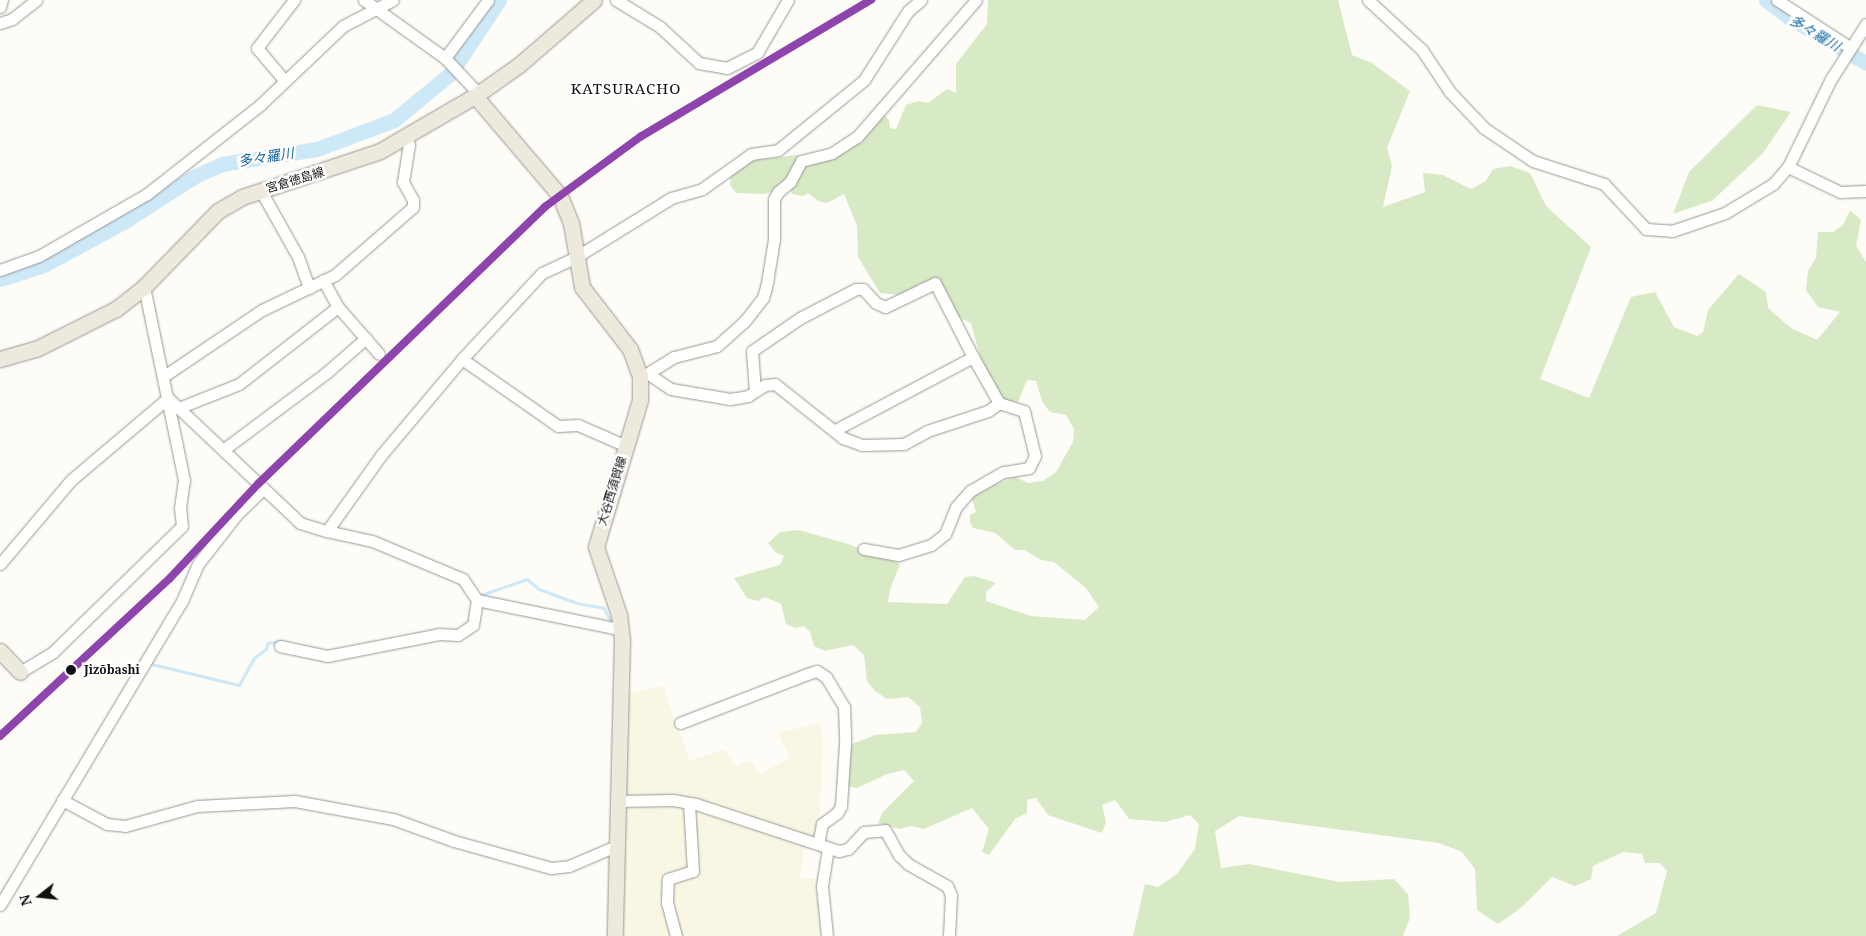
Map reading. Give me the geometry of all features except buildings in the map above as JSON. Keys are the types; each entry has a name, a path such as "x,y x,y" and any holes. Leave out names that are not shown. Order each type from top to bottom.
{"main road":[{"name":"宮倉徳島線","path":"0,359 54,342 116,309 144,287 218,211 261,191 355,162 407,137 475,96 533,54 594,0"},
{"name":"大谷西須賀線","path":"475,96 560,196 571,223 582,287 630,349 645,375 640,400 596,547 621,626 615,936"},
{"path":"0,650 20,672"}],"street":[{"path":"0,8 2,0"},
{"path":"0,23 12,19 36,0"},
{"path":"284,80 257,48 294,0"},
{"path":"364,0 447,60 475,90 475,96"},
{"path":"0,270 39,256 147,194 260,105 342,26 393,0"},
{"path":"447,60 488,0"},
{"path":"616,0 660,26 699,63 727,68 757,53 788,0"},
{"path":"327,531 382,454 462,359 542,273 576,257 671,198 702,189 750,154 778,150 864,80 908,11 921,0"},
{"path":"976,0 857,137 832,153 801,161 790,182 778,192 774,199 774,239 767,283 763,298 744,322 717,346 674,357 645,375 663,386 722,398 748,396 765,385 775,384 835,430 857,444 904,444 927,431 988,411 1000,403"},
{"path":"1368,0 1422,50 1450,92 1484,128 1533,162 1604,184 1646,229 1672,231 1695,226 1759,194 1788,167 1831,79 1866,24"},
{"path":"1777,0 1849,52"},
{"path":"164,376 262,310 335,275 413,207 413,200 403,182 409,145 407,137"},
{"path":"1788,167 1840,192 1866,190"},
{"path":"261,191 298,257 309,288"},
{"path":"323,280 338,307 379,354"},
{"path":"755,391 752,351 800,318 856,289 863,289 876,303 885,307 935,283 973,357 1000,403 1008,408 1019,409 1026,415 1035,456 1033,464 1024,469 992,477 970,491 956,507 945,534 931,545 898,555 864,549"},
{"path":"20,672 53,652 182,526 180,508 184,480 164,376 144,287"},
{"path":"181,407 239,384 338,307"},
{"path":"223,450 326,373 366,338"},
{"path":"835,430 973,357"},
{"path":"462,359 558,426 578,425 626,446"},
{"path":"168,398 181,407 300,523 372,541 463,579 477,600 473,625 458,635 439,634 327,656 280,646"},
{"path":"0,564 71,480 168,398"},
{"path":"0,905 182,601 198,564 237,514 264,488"},
{"path":"477,600 613,628 621,626"},
{"path":"680,723 816,671 826,677 844,708 845,744 842,757 841,806 837,813 822,824 822,886 827,936"},
{"path":"62,800 107,824 125,826 197,806 295,800 393,819 454,841 551,868 569,866 607,847 616,846"},
{"path":"617,801 689,803 839,851 848,849 864,832 885,830 899,855 908,864 947,886 951,895 949,936"},
{"path":"676,936 667,903 668,879 693,871 689,803"}],"shaded area":[{"path":"662,685 690,761 724,749 735,766 750,760 760,774 790,758 778,733 820,723 823,743 818,844 805,840 800,878 824,879 827,936 621,936 629,694"}],"green space":[{"path":"988,0 1338,0 1352,55 1372,63 1410,91 1387,148 1392,166 1383,207 1425,192 1423,173 1443,175 1471,189 1486,181 1493,169 1510,166 1530,173 1546,206 1591,247 1540,379 1589,398 1631,297 1655,292 1674,327 1697,336 1703,332 1708,310 1739,274 1766,292 1768,308 1791,328 1817,340 1840,312 1818,307 1806,290 1808,271 1816,258 1818,232 1833,232 1843,225 1850,210 1861,220 1856,246 1866,262 1866,936 1617,936 1656,913 1667,871 1660,863 1645,863 1642,854 1623,852 1593,866 1591,879 1575,886 1552,877 1522,907 1498,924 1477,910 1475,869 1462,852 1439,843 1239,816 1215,831 1221,868 1249,864 1340,882 1394,879 1408,894 1410,918 1403,936 1133,936 1145,884 1158,887 1177,874 1195,849 1199,824 1190,815 1165,822 1129,819 1115,800 1102,805 1106,822 1102,833 1048,815 1036,798 1027,800 1027,813 1015,819 989,855 982,852 989,829 972,808 924,829 912,826 899,829 878,823 882,813 914,781 904,770 887,774 857,788 846,786 850,745 875,735 916,732 922,723 920,707 908,697 887,699 875,691 867,681 864,655 853,645 825,651 814,646 810,632 804,626 795,628 786,624 781,604 765,597 758,601 747,598 734,578 780,565 784,556 775,552 768,543 780,532 799,530 848,544 900,564 890,589 888,602 947,604 965,577 975,576 996,583 986,592 986,601 1031,616 1085,620 1099,607 1086,588 1054,562 1041,560 1025,550 1015,550 995,533 973,528 970,522 970,515 976,512 971,496 978,491 1015,477 1028,483 1043,481 1056,472 1073,442 1074,429 1066,415 1050,412 1042,401 1036,381 1027,380 1018,402 1006,400 996,390 980,356 971,323 956,316 932,282 921,283 902,295 880,293 858,257 857,226 844,194 827,203 818,201 808,193 803,196 792,194 789,187 765,194 736,193 730,185 731,176 750,162 766,156 769,159 795,155 811,158 863,140 883,114 889,120 890,128 896,129 906,105 918,101 928,103 947,89 956,93 956,64 987,24"},
{"path":"1757,105 1791,112 1763,153 1713,200 1673,214 1689,172"}],"waterway":[{"name":"多々羅川","path":"0,279 44,265 125,221 195,176 222,164 317,149 394,120 450,74 499,0"},
{"name":"多々羅川","path":"1766,0 1790,18 1866,63"},
{"path":"478,596 527,579 539,589 577,603 604,608 612,623"},
{"path":"148,663 239,685 254,658 266,649 268,643 280,641"}],"transit line":[{"path":"0,736 170,578 258,484 546,206 640,137 871,0"}],"place":[{"name":"Jizōbashi","path":"71,670"}],"district":[{"name":"KATSURACHO","path":"626,89"}]}
